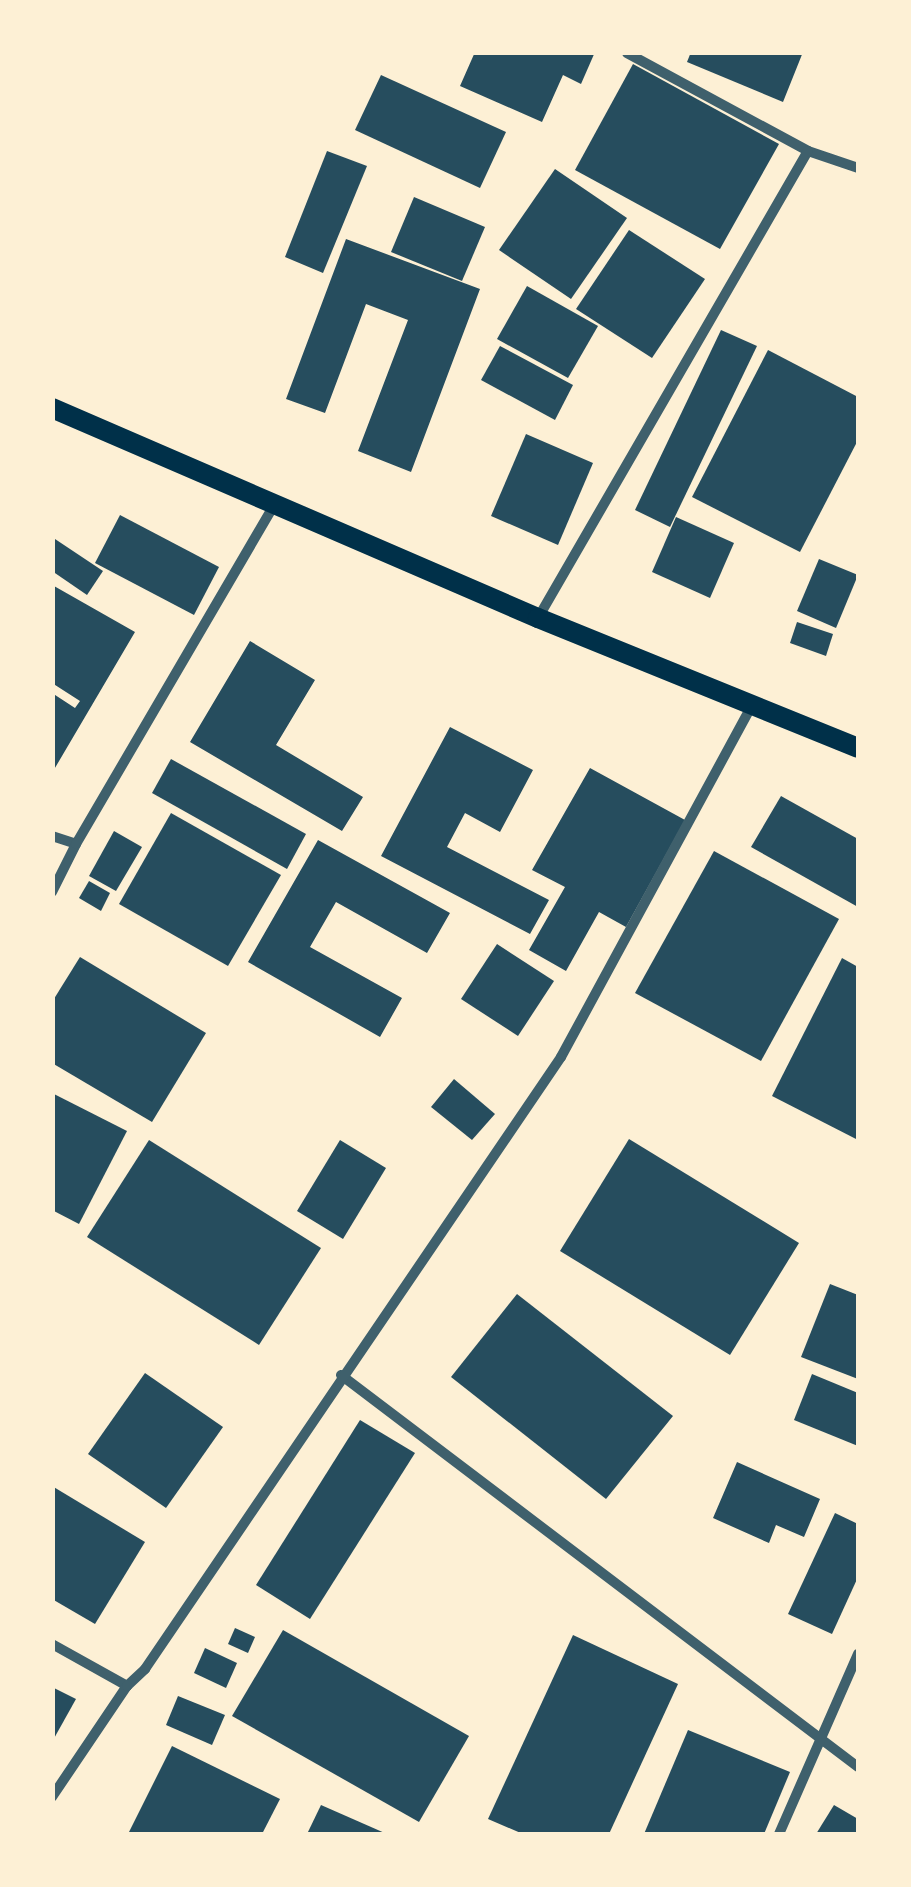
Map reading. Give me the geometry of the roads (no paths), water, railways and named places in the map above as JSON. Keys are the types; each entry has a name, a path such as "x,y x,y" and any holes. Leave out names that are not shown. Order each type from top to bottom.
{"main road":[{"path":"52,408 538,618 754,702 858,748"}],"street":[{"path":"627,53 808,151 858,168"},
{"path":"538,618 808,151"},
{"path":"52,892 76,844 276,503"},
{"path":"52,1796 127,1686 145,1668 561,1057 754,702"},
{"path":"52,836 76,844"},
{"path":"341,1375 858,1766"},
{"path":"52,1644 127,1686"},
{"path":"779,1834 858,1654"}]}
